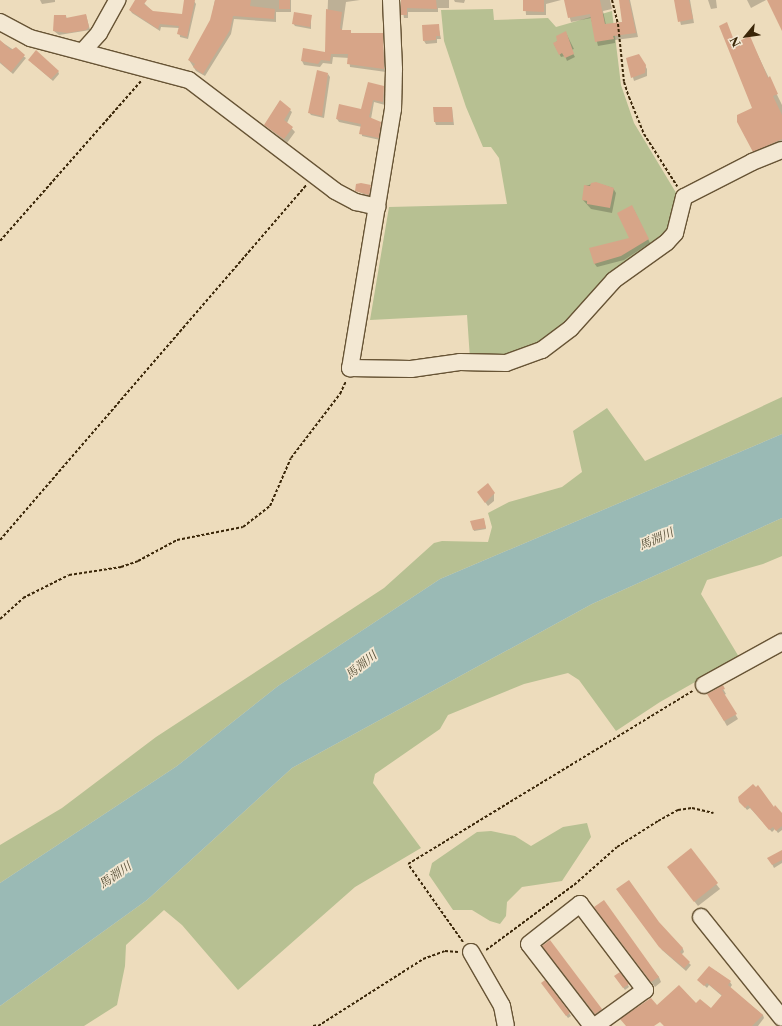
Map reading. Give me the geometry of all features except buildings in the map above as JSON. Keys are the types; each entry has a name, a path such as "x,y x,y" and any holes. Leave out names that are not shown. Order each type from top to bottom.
{"street":[{"path":"83,51 99,33 117,0"},
{"path":"391,0 394,69 393,109 350,368 411,369 460,362 506,363 542,350 571,328 614,280 667,242 675,233 684,197 752,162 782,150"},
{"path":"0,22 30,38 83,51 150,71 189,80 200,86 314,175 356,202 377,207"},
{"path":"704,685 782,642"},
{"path":"580,904 645,990 597,1025 529,944 580,904"},
{"path":"700,917 782,1018"},
{"path":"471,952 502,1006 506,1026"}],"path":[{"path":"612,0 618,24 624,82 631,104 644,134 684,197"},
{"path":"0,242 150,71"},
{"path":"0,540 314,175"},
{"path":"0,619 23,598 69,575 121,567 138,561 177,540 243,527 270,506 291,458 340,394 350,368"},
{"path":"471,952 408,864 704,685"},
{"path":"318,1026 423,959 445,951 481,952 489,948 574,885 617,846 658,821 685,809 713,813"},
{"path":"313,1026 321,1024"}],"green space":[{"path":"493,9 494,20 548,18 556,27 612,11 621,85 634,123 678,196 671,228 569,322 538,346 521,354 470,359 467,315 370,320 389,207 507,204 499,158 491,147 483,147 466,107 444,41 441,10"},
{"path":"782,397 782,434 440,579 278,686 177,766 0,883 0,845 62,808 156,737 384,588 434,543 442,541 488,542 492,527 488,513 509,502 562,487 582,472 573,431 607,408 645,461"},
{"path":"782,518 782,556 763,564 707,580 701,594 739,657 660,702 616,731 579,680 568,673 524,684 448,715 440,729 375,774 373,783 421,848 355,887 238,990 182,925 164,910 126,945 125,966 117,1005 84,1026 0,1026 0,1006 147,900 292,768 592,604"},
{"path":"587,823 591,837 562,881 522,887 507,902 506,916 500,924 490,921 472,910 453,910 429,875 432,863 477,832 491,831 515,836 531,846 563,827"}],"water":[{"name":"馬淵川","path":"782,434 782,518 592,604 292,768 147,900 0,1006 0,883 177,766 278,686 440,579"}]}
